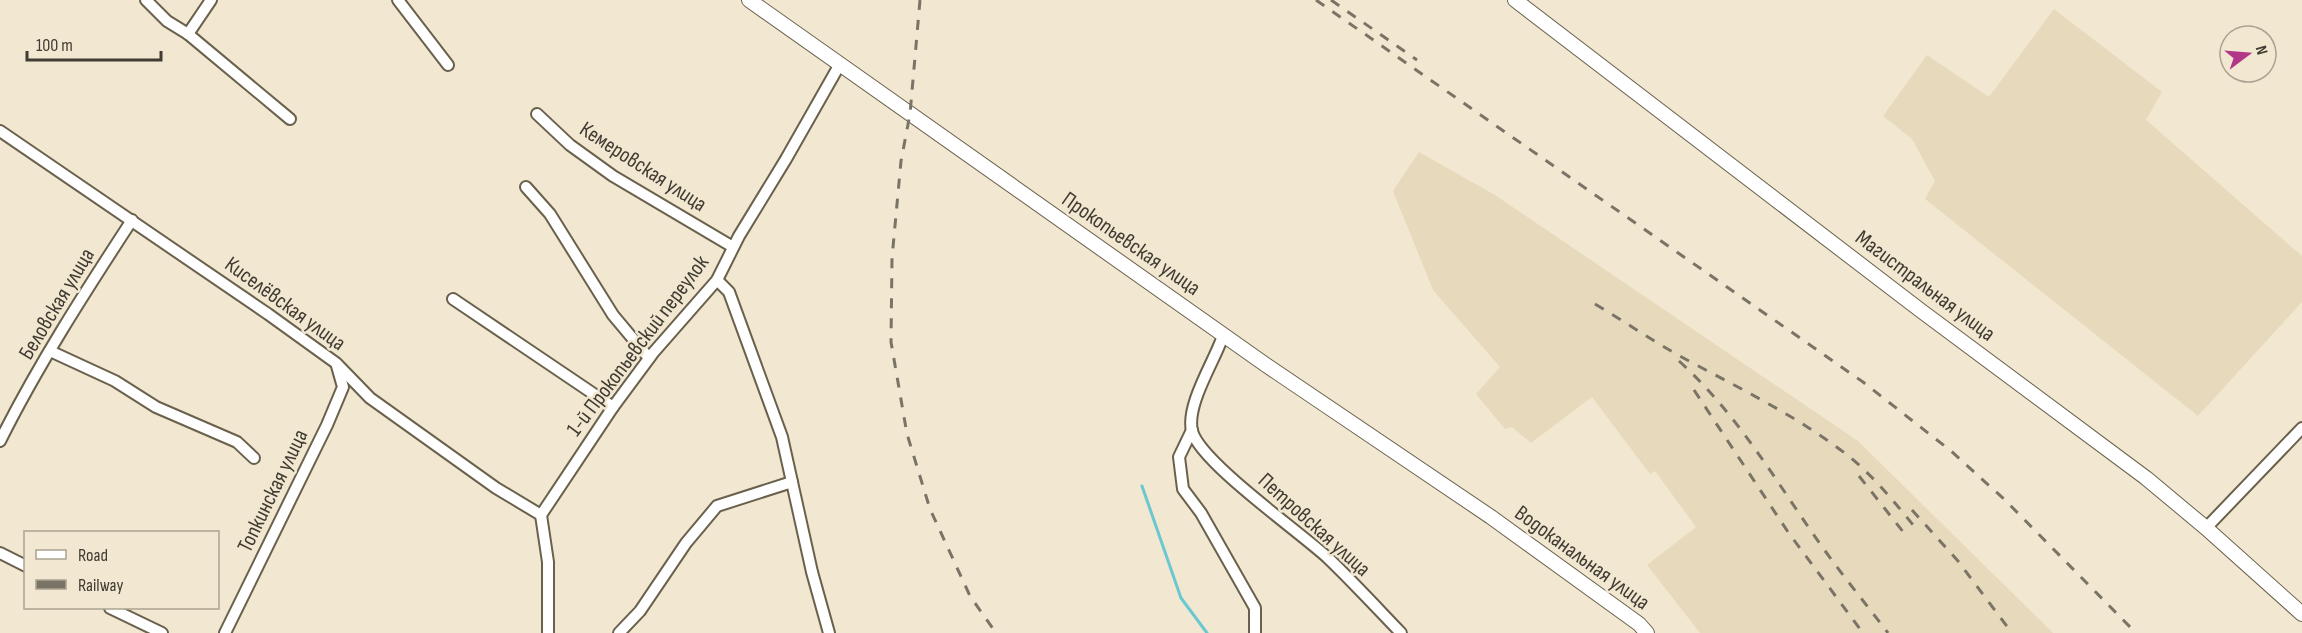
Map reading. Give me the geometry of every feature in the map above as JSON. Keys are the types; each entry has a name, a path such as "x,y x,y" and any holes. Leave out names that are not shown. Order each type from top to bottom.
{"main road":[{"name":"Прокопьевская улица","path":"749,0 1266,365 1491,517"},
{"name":"Магистральная улица","path":"1515,0 1920,310 2146,478 2302,614"},
{"name":"Водоканальная улица","path":"1491,517 1639,624 1647,633"}],"street":[{"path":"146,0 167,21 188,34 290,119"},
{"path":"188,34 212,0"},
{"path":"398,0 448,65"},
{"name":"1-й Прокопьевский переулок","path":"542,516 613,407 649,358 717,279 840,64"},
{"name":"Кемеровская улица","path":"537,114 570,146 613,176 734,246"},
{"name":"Киселёвская улица","path":"0,131 336,363 370,398 496,488 542,516"},
{"path":"526,187 550,214 613,315 649,358"},
{"name":"Беловская улица","path":"0,441 88,287 132,220"},
{"path":"717,279 729,292 782,437 812,573 829,633"},
{"path":"453,299 613,407"},
{"path":"1221,341 1210,369 1195,397 1192,430 1179,457 1183,489 1201,513 1255,608 1255,633"},
{"path":"50,351 115,381 156,407 237,442 254,458"},
{"name":"Топкинская улица","path":"225,633 327,425 343,387 336,363"},
{"path":"2206,528 2302,428"},
{"name":"Петровская улица","path":"1192,430 1200,447 1227,473 1326,557 1401,633"},
{"path":"619,633 640,610 686,543 717,506 792,482"},
{"path":"542,516 548,562 548,633"},
{"path":"0,553 24,565"},
{"path":"112,609 162,633"}],"shaded area":[{"path":"2054,9 2162,92 2146,120 2302,256 2302,302 2198,416 1925,199 1935,181 1912,139 1883,116 1927,55 1989,97"},
{"path":"1419,152 1495,195 1858,441 2053,633 1700,633 1647,565 1696,527 1655,471 1650,474 1592,397 1531,443 1512,427 1505,429 1476,394 1500,367 1433,290 1393,191"}],"waterway":[{"path":"1142,486 1181,598 1207,633"}],"railway":[{"path":"920,0 910,114 901,161 892,258 891,342 907,434 930,509 970,596 996,633"},
{"path":"1316,0 1863,382 1951,451 2005,500 2136,633"},
{"path":"1331,0 1417,60"},
{"path":"1595,304 1665,348 1770,404 1828,441 1866,472 1918,531"},
{"path":"1679,361 1734,421 1820,544 1888,633"},
{"path":"1694,390 1788,532 1863,633"},
{"path":"1859,476 1908,538"},
{"path":"1912,510 1958,561 2012,633"}]}
